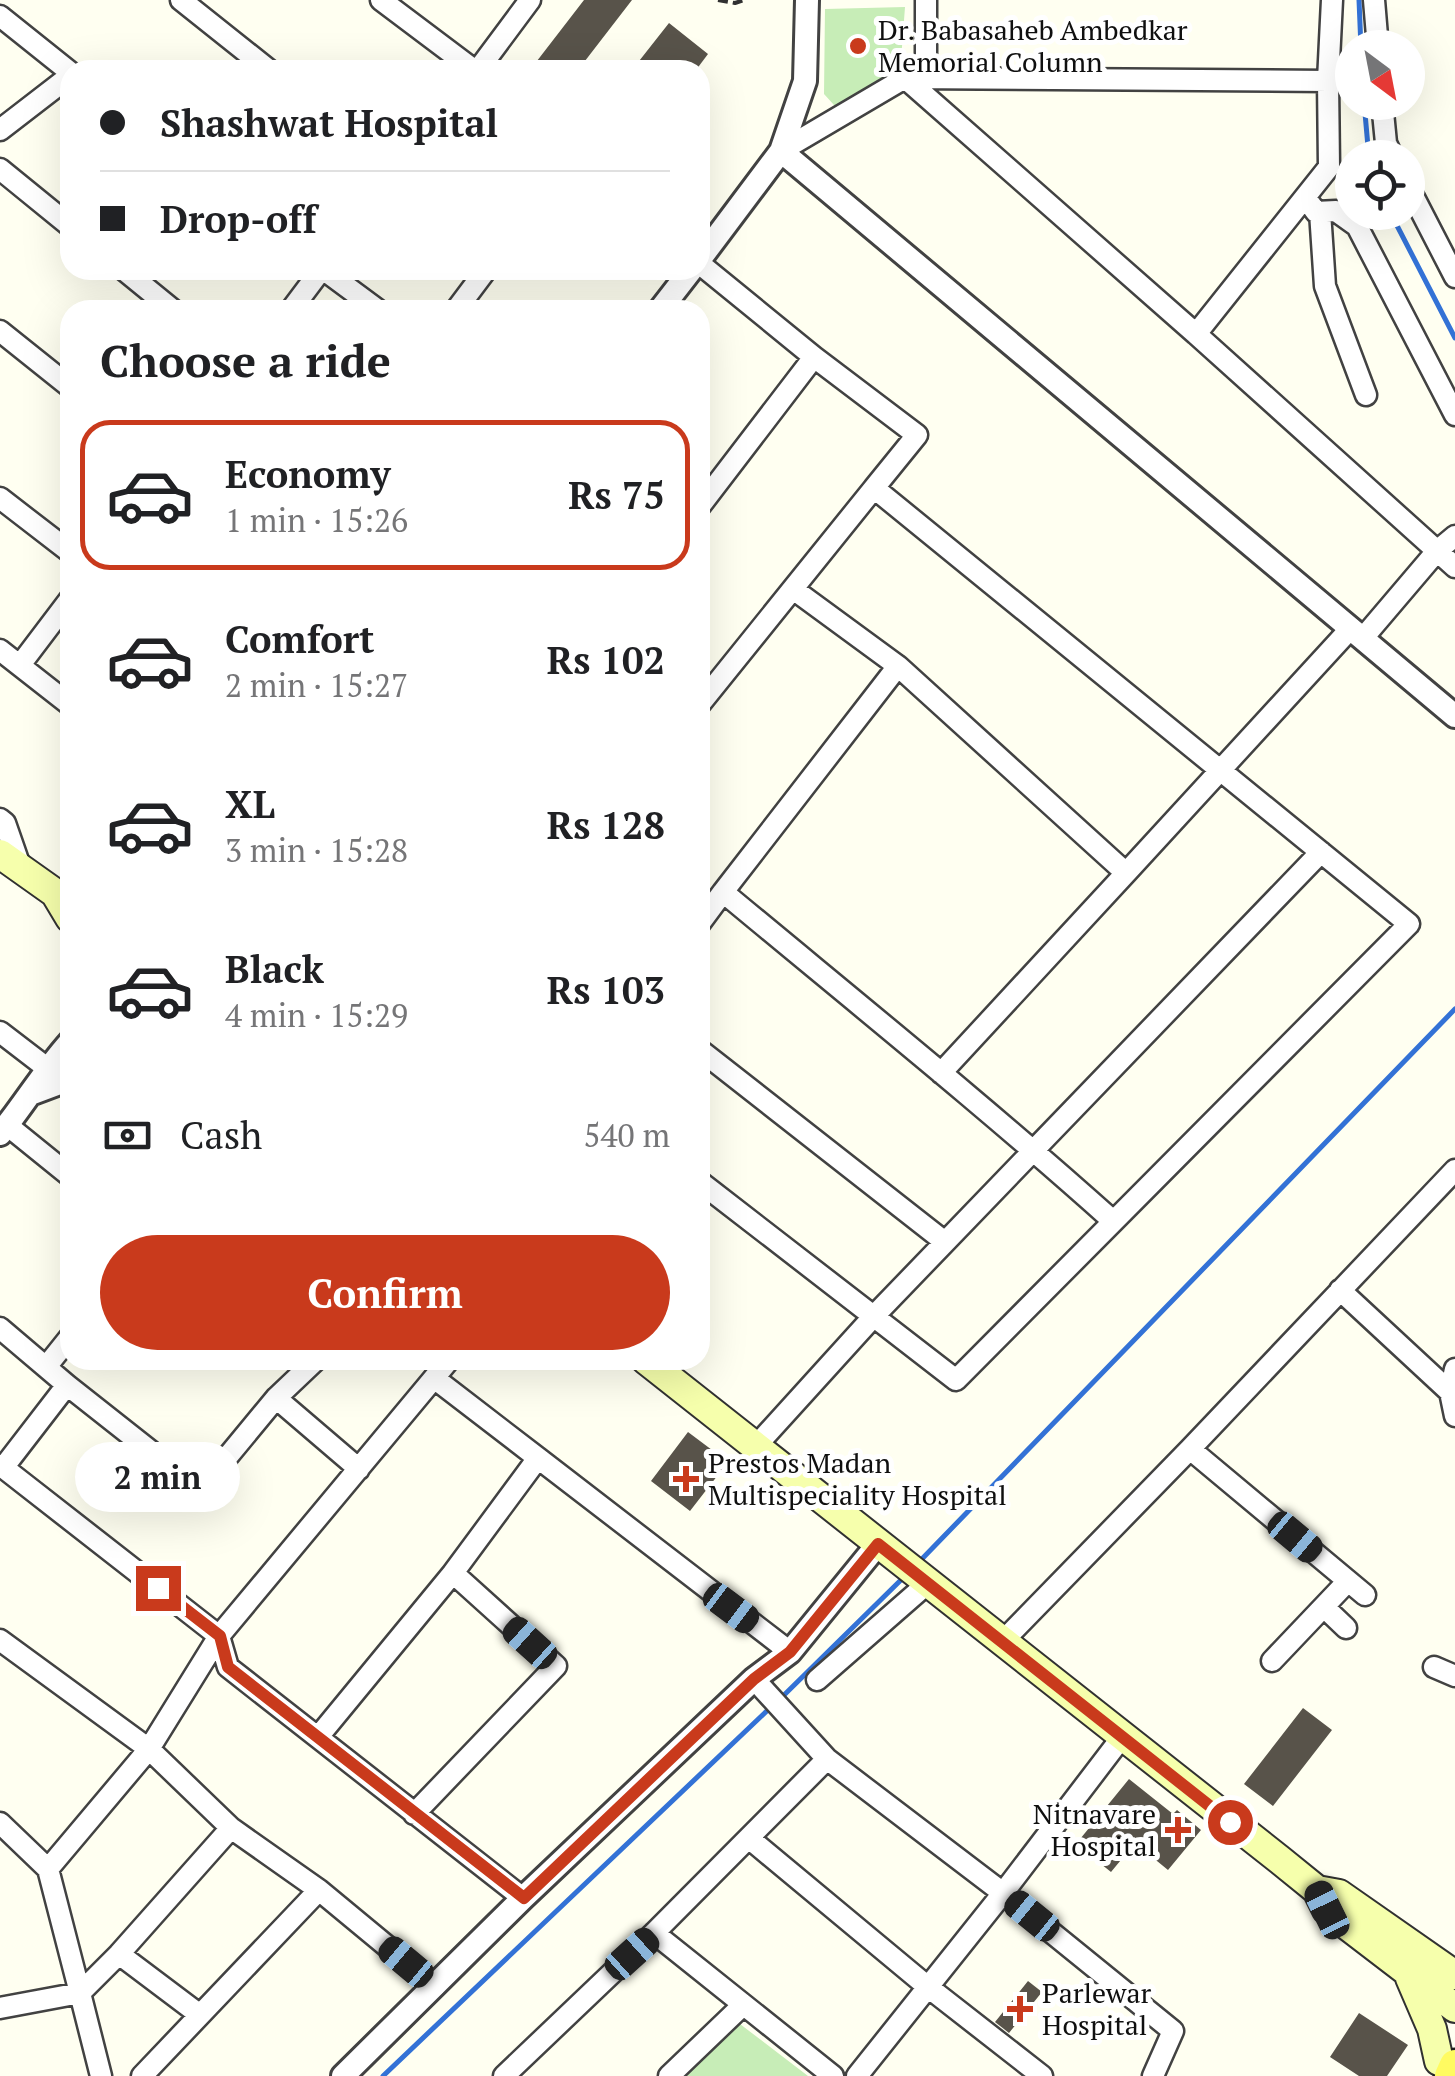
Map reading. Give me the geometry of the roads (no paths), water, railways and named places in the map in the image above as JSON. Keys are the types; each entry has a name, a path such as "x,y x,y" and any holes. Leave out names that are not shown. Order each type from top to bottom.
{"main road":[{"path":"7,862 60,893"},
{"path":"659,1370 1317,1890 1327,1910 1413,1962 1455,1975"},
{"path":"1413,1962 1455,1955"},
{"path":"1413,1962 1455,2008"},
{"path":"1413,1962 1444,2070"},
{"path":"1444,2070 1455,2026"}],"street":[{"path":"181,0 256,60"},
{"path":"381,0 462,60"},
{"path":"484,60 530,0"},
{"path":"710,247 781,151 805,81 807,0"},
{"path":"916,78 926,0"},
{"path":"1196,334 1313,204 1329,167 1328,81 1334,0"},
{"path":"1374,0 1376,30"},
{"path":"0,16 60,66"},
{"path":"781,151 916,78 1328,81"},
{"path":"916,78 1455,567"},
{"path":"0,130 60,82"},
{"path":"781,151 1455,716"},
{"path":"0,169 60,218"},
{"path":"1313,204 1325,286 1366,395"},
{"path":"1313,204 1336,212 1357,226 1455,415"},
{"path":"1425,219 1455,277"},
{"path":"710,269 814,357 917,435 710,692"},
{"path":"136,280 161,300"},
{"path":"299,300 315,280"},
{"path":"337,280 364,300"},
{"path":"668,300 683,280"},
{"path":"0,331 60,380"},
{"path":"710,493 814,357"},
{"path":"710,1190 956,1380 1409,924 874,488"},
{"path":"0,498 60,544"},
{"path":"941,1073 1221,770 1455,536"},
{"path":"793,590 898,666 1126,873"},
{"path":"20,665 60,612"},
{"path":"0,650 60,697"},
{"path":"710,910 898,666"},
{"path":"0,818 5,823 7,862"},
{"path":"756,1447 873,1316 1321,852"},
{"path":"723,892 1034,1150 1113,1222"},
{"path":"0,1032 59,1073 33,1092 4,1129 60,1169"},
{"path":"710,1058 945,1242"},
{"path":"1002,1642 1455,1170"},
{"path":"1340,1290 1450,1392"},
{"path":"0,1328 200,1490 303,1370"},
{"path":"46,1367 60,1350"},
{"path":"1455,1369 1450,1392 1455,1416"},
{"path":"48,1869 149,1749 220,1636 441,1370"},
{"path":"434,1378 790,1652"},
{"path":"66,1385 2,1466 220,1636 228,1667 524,1898"},
{"path":"276,1398 359,1469"},
{"path":"1190,1449 1364,1595"},
{"path":"318,1737 453,1573 538,1458"},
{"path":"343,2076 524,1898 758,1683 887,1551"},
{"path":"414,1814 556,1666 453,1573"},
{"path":"1272,1661 1348,1581"},
{"path":"817,1680 926,1582"},
{"path":"1324,1607 1346,1628"},
{"path":"0,1640 149,1749 231,1828 319,1890 435,1986"},
{"path":"1434,1666 1455,1676"},
{"path":"758,1683 827,1760 1004,1893 1172,2031 1152,2076"},
{"path":"858,2076 1122,1737"},
{"path":"504,2076 654,1934 827,1760"},
{"path":"0,1823 48,1869 101,2076"},
{"path":"0,2008 80,1994 231,1828"},
{"path":"750,1839 1042,2076"},
{"path":"142,2076 319,1890"},
{"path":"654,1934 833,2076"},
{"path":"120,1954 200,2015"},
{"path":"669,2076 743,2005"}],"waterway":[{"path":"1359,0 1360,30"},
{"path":"1366,120 1367,140"},
{"path":"1399,230 1455,338"},
{"path":"918,1563 1455,1009"},
{"path":"779,1700 907,1574"},
{"path":"383,2076 771,1707"}],"place":[{"name":"Dr. Babasaheb Ambedkar Memorial Column","path":"858,46"},
{"name":"Prestos Madan Multispeciality Hospital","path":"686,1479"},
{"name":"Nitnavare Hospital","path":"1178,1830"},
{"name":"Parlewar Hospital","path":"1020,2009"}]}
